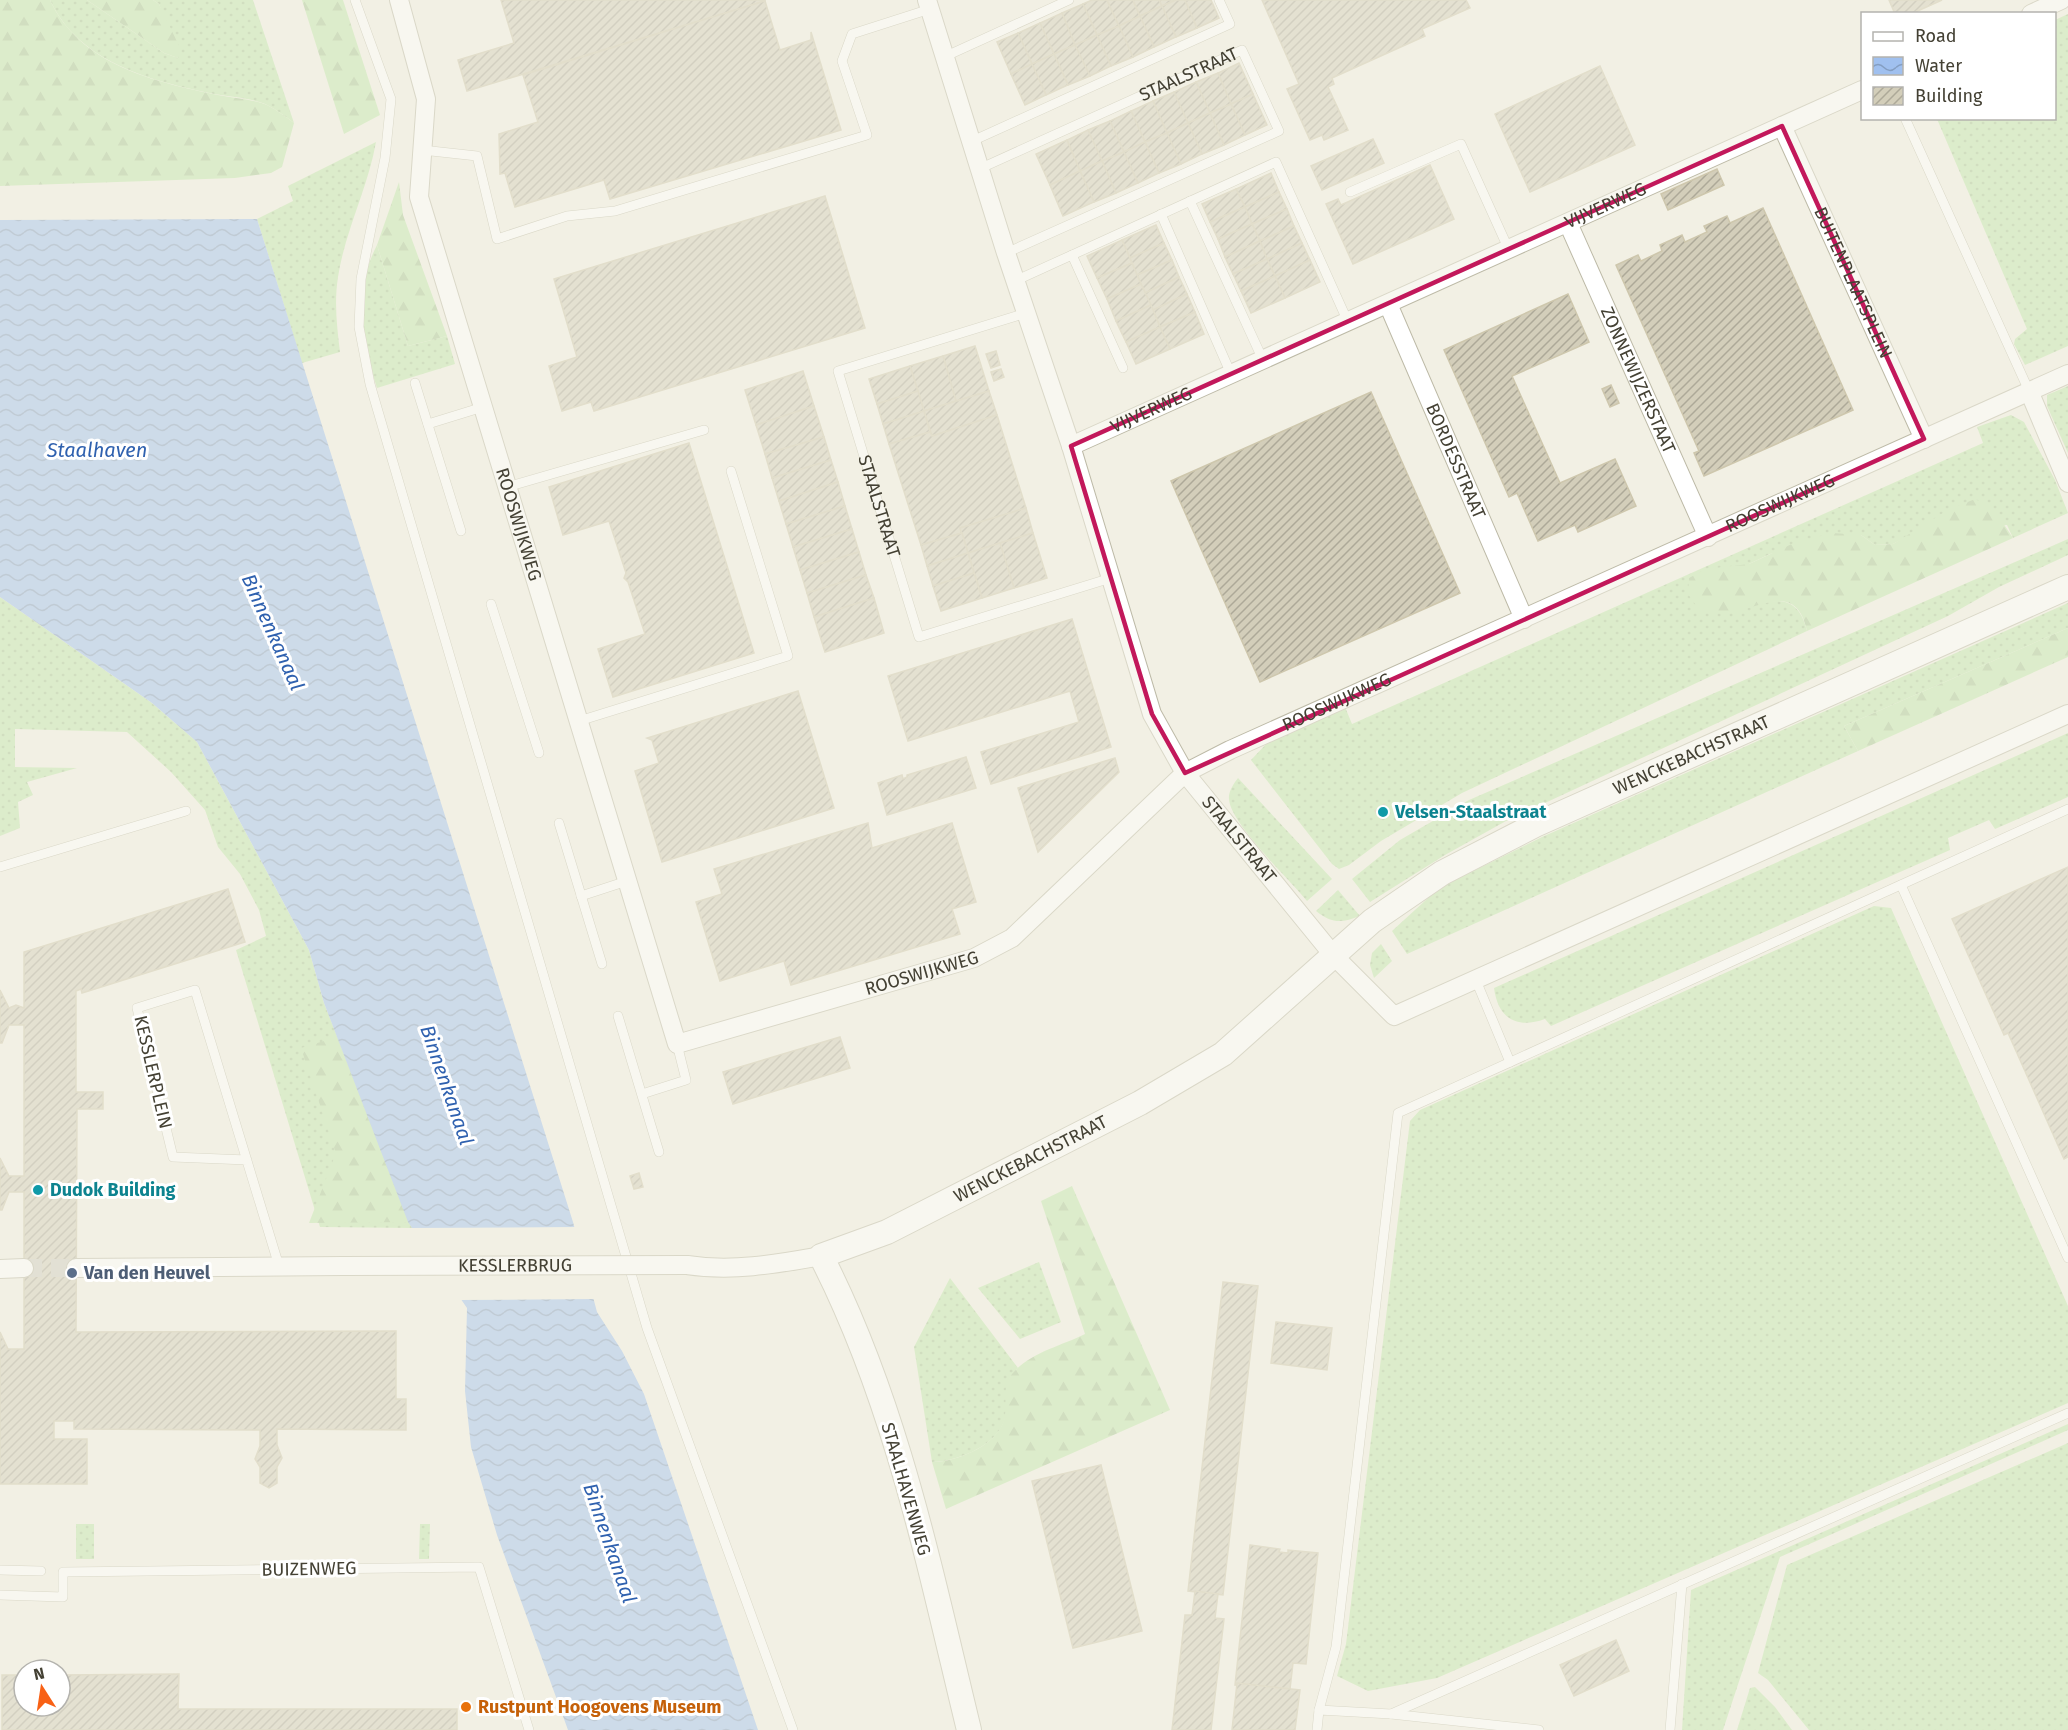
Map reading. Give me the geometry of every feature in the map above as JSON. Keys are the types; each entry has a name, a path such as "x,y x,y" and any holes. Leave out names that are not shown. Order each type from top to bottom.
{"street":[{"name":"ROOSWIJKWEG","path":"399,0 426,99 419,197 677,1044 974,958 1012,938 1185,773 1230,750 2068,374"},
{"path":"2035,12 2061,0"},
{"name":"STAALSTRAAT","path":"929,4 970,142 1071,446 1152,714 1185,773 1334,956"},
{"name":"VIJVERWEG","path":"1071,446 1861,91"},
{"name":"BUITENPLAATSPLEIN","path":"1782,126 1924,440"},
{"name":"ZONNEWIJZERSTAAT","path":"1568,223 1708,537"},
{"name":"BORDESSTRAAT","path":"1388,304 1524,618"},
{"path":"2029,391 2068,483"},
{"name":"WENCKEBACHSTRAAT","path":"687,1265 718,1270 768,1266 821,1256 887,1232 1140,1103 1223,1054 1372,921 1442,873 1535,825 2068,586"},
{"path":"1334,956 1394,1016 1474,978 2068,714"},
{"name":"STAALHAVENWEG","path":"821,1256 845,1302 909,1485 969,1730"},
{"name":"KESSLERBRUG","path":"279,1266 687,1265"},
{"path":"76,1268 279,1266"},
{"path":"0,1269 24,1268"}],"lane":[{"path":"355,0 391,99 385,158 361,279 359,327 370,384 647,1328 793,1730"},
{"path":"944,57 1069,0"},
{"name":"STAALSTRAAT","path":"970,142 1230,24 1219,0"},
{"path":"422,150 477,156 497,239 567,216 615,211 867,135 842,61 852,34 929,4"},
{"name":"STAALSTRAAT","path":"979,169 1242,50 1279,131 1006,253"},
{"path":"1906,120 2029,391"},
{"path":"1350,192 1461,144 1509,250"},
{"path":"1015,281 1276,162 1348,322"},
{"path":"1190,201 1263,360"},
{"path":"1161,214 1231,374"},
{"path":"1072,255 1123,368"},
{"name":"STAALSTRAAT","path":"1026,313 838,371 919,637 1111,578"},
{"path":"415,383 462,531"},
{"path":"428,424 483,407"},
{"path":"507,487 704,430"},
{"path":"579,721 788,656 731,471"},
{"path":"491,604 538,753"},
{"path":"1317,1730 1319,1710 1336,1647 1398,1113 2068,809"},
{"path":"0,867 186,811"},
{"path":"559,823 602,964"},
{"path":"581,896 627,881"},
{"path":"1900,885 2068,1258"},
{"path":"1474,978 1510,1062"},
{"name":"KESSLERPLEIN","path":"247,1160 173,1157 136,1008 195,990 247,1160 279,1266"},
{"path":"618,1016 659,1152"},
{"name":"ROOSWIJKWEG","path":"642,1094 686,1080 677,1044"},
{"path":"1391,1714 2068,1413"},
{"name":"BUIZENWEG","path":"0,1594 63,1597 63,1572 479,1567 527,1728"},
{"path":"0,1570 41,1571"},
{"path":"1670,1730 1682,1584"},
{"path":"1319,1710 1391,1714 1539,1730"}],"highlighted area":[{"path":"1782,126 1924,439 1185,773 1152,714 1071,446"}],"green space":[{"path":"0,0 50,0 63,22 80,40 100,55 122,67 169,84 256,101 274,109 294,123 282,167 271,173 235,178 0,186"},
{"path":"50,0 87,0 164,53 178,58 159,4 153,0 253,0 294,123 261,103 166,83 120,66 98,54 79,39 63,22"},
{"path":"87,0 153,0 159,4 181,50 178,58 164,53"},
{"path":"302,0 343,0 380,115 344,134"},
{"path":"2068,14 2068,346 2025,365 2014,344 2015,339 2027,329 1937,120 2056,120 2056,20"},
{"path":"376,142 338,277 336,306 340,352 302,363 257,219 293,201 288,186"},
{"path":"399,182 403,215 447,336 408,346 377,245"},
{"path":"377,245 408,346 447,336 455,364 377,388 363,334 362,299 369,263"},
{"path":"2068,386 2068,453 2047,406 2047,395"},
{"path":"2011,415 2024,422 2055,480 2068,513 2013,538 2007,525 1910,535 1893,544 1875,545 1861,535 1770,554 1749,564 1726,613 1764,603 1786,602 1802,616 1807,631 1462,793 1381,841 1349,865 1339,869 1332,864 1251,760 1269,741 1345,707 1352,724 1983,443 1977,427"},
{"path":"1975,499 1993,508 2013,538 1807,631 1802,616 1795,606 1786,602 1776,601 1728,613 1718,613 1700,611 1688,594 1689,578 1706,569 1749,564 1794,543 1832,533 1861,535 1875,545 1893,544 1948,510"},
{"path":"2068,539 2068,555 1999,587 1948,616 1506,821 1445,855 1370,902 1352,879 1400,840 1469,800"},
{"path":"0,597 152,703 197,742 309,950 324,1003 412,1228 320,1227 236,950 266,936 259,910 240,874 218,847 205,810 171,772 127,732 15,729 15,767 77,768 27,782 33,795 18,802 20,828 0,836"},
{"path":"2068,603 2068,628 1844,726 1858,751 1407,954 1392,931 1439,888 1542,837"},
{"path":"2068,628 2068,657 1858,751 1844,726"},
{"path":"2068,733 2068,797 1995,829 1989,820 1948,838 1950,850 1551,1026 1545,1019 1526,1023 1510,1019 1496,999 1494,988"},
{"path":"1238,778 1332,879 1307,901 1239,822 1229,799 1229,793"},
{"path":"1338,890 1360,916 1337,921 1316,911"},
{"path":"1874,906 1891,908 2068,1306 2068,1403 1437,1678 1368,1691 1337,1676 1346,1644 1410,1121 1420,1110"},
{"path":"1381,944 1392,961 1374,978 1370,965 1372,953"},
{"path":"337,1037 408,1222 309,1223 336,1153 301,1048"},
{"path":"1072,1186 1170,1410 946,1509 932,1462 954,1459 987,1443 1002,1425 1005,1415 1006,1389 1012,1374 1036,1355 1085,1334 1041,1201"},
{"path":"1039,1262 1061,1322 1020,1339 978,1288"},
{"path":"950,1278 1018,1368 1008,1382 1006,1417 991,1440 962,1456 932,1462 914,1347"},
{"path":"2068,1424 2068,1430 1780,1557 1723,1730 1682,1730 1691,1590"},
{"path":"2068,1443 2068,1730 1809,1730 1768,1680 1758,1673 1787,1565"},
{"path":"76,1524 94,1524 94,1559 76,1559"},
{"path":"420,1524 430,1524 429,1559 419,1559"},
{"path":"1755,1687 1775,1707 1792,1730 1737,1730 1750,1688"}],"water":[{"path":"257,219 573,1222 597,1312 622,1351 644,1394 758,1730 568,1730 497,1535 471,1447 465,1391 467,1308 408,1222 324,1003 309,950 197,742 152,703 0,597 0,220"}],"pier":[{"path":"578,1227 597,1299 458,1300 408,1228"}],"building":[{"path":"501,0 765,1 467,91 458,60 514,43"},
{"path":"1092,0 1107,0 1119,26 1097,35 1083,4"},
{"path":"1107,0 1133,0 1140,16 1119,26"},
{"path":"1133,0 1159,0 1162,6 1140,16"},
{"path":"1159,0 1176,0 1162,6"},
{"path":"1176,0 1185,0 1197,28 1176,37 1162,6"},
{"path":"1185,0 1211,0 1219,18 1197,28"},
{"path":"1262,0 1466,0 1470,8 1422,29 1425,36 1332,78 1334,84 1328,87 1348,130 1324,140 1322,135 1310,140 1287,89 1299,84"},
{"path":"1889,0 1942,0 1915,12 1894,12"},
{"path":"765,1 780,50 811,40 811,32 841,130 610,199 604,180 515,207 505,173 500,174 499,134 538,122 523,75"},
{"path":"1083,4 1097,35 1075,45 1062,13"},
{"path":"1162,6 1176,37 1154,47 1140,16"},
{"path":"1062,13 1075,45 1054,54 1040,23"},
{"path":"1140,16 1154,47 1133,57 1119,26"},
{"path":"1040,23 1054,54 1032,64 1018,33"},
{"path":"1119,26 1133,57 1111,66 1097,35"},
{"path":"1018,33 1032,64 1011,74 997,42"},
{"path":"1097,35 1111,66 1090,76 1075,45"},
{"path":"1075,45 1090,76 1068,85 1054,54"},
{"path":"1054,54 1068,85 1046,95 1032,64"},
{"path":"1239,63 1253,94 1231,104 1218,73"},
{"path":"1032,64 1046,95 1025,105 1011,74"},
{"path":"1600,66 1635,145 1530,192 1495,114"},
{"path":"1218,73 1231,104 1210,113 1196,82"},
{"path":"1196,82 1210,113 1188,123 1174,92"},
{"path":"1174,92 1188,123 1167,133 1153,101"},
{"path":"1253,94 1267,125 1245,135 1231,104"},
{"path":"1153,101 1167,133 1145,142 1131,111"},
{"path":"1231,104 1245,135 1224,145 1210,113"},
{"path":"1131,111 1145,142 1124,152 1110,121"},
{"path":"1210,113 1224,145 1202,154 1188,123"},
{"path":"1110,121 1124,152 1102,161 1088,130"},
{"path":"1188,123 1202,154 1181,164 1167,133"},
{"path":"1088,130 1102,161 1080,171 1067,140"},
{"path":"1167,133 1181,164 1159,173 1145,142"},
{"path":"1373,139 1384,163 1322,190 1311,166"},
{"path":"1067,140 1080,171 1050,185 1036,154"},
{"path":"1145,142 1159,173 1138,183 1124,152"},
{"path":"1124,152 1138,183 1116,193 1102,161"},
{"path":"1102,161 1116,193 1094,202 1080,171"},
{"path":"1430,165 1454,219 1353,264 1326,204 1338,199 1341,205"},
{"path":"1717,169 1724,185 1668,210 1661,194"},
{"path":"1080,171 1094,202 1063,216 1050,185"},
{"path":"1271,173 1279,192 1245,207 1236,189"},
{"path":"1236,189 1245,207 1210,222 1202,204"},
{"path":"1279,192 1287,209 1252,224 1245,207"},
{"path":"825,196 865,328 594,411 591,402 562,411 549,366 577,357 554,279"},
{"path":"1245,207 1252,224 1218,239 1210,222"},
{"path":"1763,208 1853,410 1704,476 1694,453 1699,451 1616,265 1638,255 1641,261 1662,251 1660,245 1682,235 1685,242 1707,232 1704,226 1727,216 1730,223"},
{"path":"1287,209 1294,226 1260,241 1252,224"},
{"path":"1252,224 1260,241 1225,257 1218,239"},
{"path":"1156,225 1164,243 1130,258 1122,240"},
{"path":"1294,226 1302,243 1267,259 1260,241"},
{"path":"1122,240 1132,263 1097,278 1087,256"},
{"path":"1260,241 1267,259 1233,274 1225,257"},
{"path":"1164,243 1172,260 1137,275 1130,258"},
{"path":"1302,243 1310,260 1275,276 1267,259"},
{"path":"1267,259 1275,276 1241,291 1233,274"},
{"path":"1172,260 1179,277 1145,293 1137,275"},
{"path":"1310,260 1320,282 1285,298 1275,276"},
{"path":"1132,263 1141,284 1107,299 1097,278"},
{"path":"1275,276 1285,298 1251,313 1241,291"},
{"path":"1179,277 1187,294 1153,310 1145,293"},
{"path":"1141,284 1151,305 1116,321 1107,299"},
{"path":"1187,294 1195,312 1160,327 1153,310"},
{"path":"1568,294 1589,342 1512,376 1560,483 1615,459 1636,506 1578,532 1575,525 1538,541 1517,493 1509,497 1444,350"},
{"path":"1151,305 1160,327 1126,342 1116,321"},
{"path":"1195,312 1204,334 1170,349 1160,327"},
{"path":"1160,327 1170,349 1136,364 1126,342"},
{"path":"975,346 989,391 956,401 943,356"},
{"path":"996,351 1000,365 991,368 986,354"},
{"path":"943,356 956,401 924,411 910,366"},
{"path":"910,366 918,391 877,404 869,379"},
{"path":"1001,369 1004,377 994,381 991,372"},
{"path":"803,371 814,406 756,425 745,390"},
{"path":"1611,385 1619,403 1610,407 1602,389"},
{"path":"918,391 924,411 883,424 877,404"},
{"path":"989,391 997,415 932,436 924,411"},
{"path":"1371,392 1460,593 1260,682 1171,481"},
{"path":"814,406 824,437 765,454 756,425"},
{"path":"924,411 930,432 889,444 883,424"},
{"path":"997,415 1026,508 960,528 962,533 921,545 889,444 930,432 932,436"},
{"path":"824,437 831,460 772,478 765,454"},
{"path":"689,443 754,653 613,697 598,649 645,634 628,582 624,578 626,573 609,521 563,535 549,487"},
{"path":"831,460 838,482 779,501 772,478"},
{"path":"838,482 845,506 786,524 779,501"},
{"path":"845,506 852,529 793,547 786,524"},
{"path":"1026,508 1033,533 968,553 960,528"},
{"path":"852,529 859,552 800,570 793,547"},
{"path":"962,533 968,553 927,566 921,545"},
{"path":"1033,533 1047,578 1014,588 1000,543"},
{"path":"1000,543 1014,588 982,598 968,553"},
{"path":"859,552 866,575 807,593 800,570"},
{"path":"968,553 974,573 933,586 927,566"},
{"path":"974,573 982,598 941,611 933,586"},
{"path":"866,575 874,598 814,617 807,593"},
{"path":"874,598 884,633 825,652 814,617"},
{"path":"1072,619 1111,747 991,784 981,752 1079,722 1070,691 908,741 888,676"},
{"path":"798,691 834,808 662,862 635,771 659,763 652,740 647,738"},
{"path":"966,757 976,788 887,815 878,783 902,775 903,779 907,775"},
{"path":"1115,758 1119,772 1038,852 1018,788"},
{"name":"Velsen-Staalstraat","path":"1384,804 1390,813 1381,819 1375,811"},
{"path":"868,823 872,848 952,823 976,902 952,909 960,934 791,985 784,961 720,981 696,902 722,894 714,869"},
{"path":"2068,867 2068,1157 2064,1159 2008,1033 2004,1035 1952,919"},
{"name":"Dudok Building","path":"228,889 245,942 82,993 81,989 76,991 76,1092 103,1092 103,1109 77,1109 76,1332 396,1331 396,1399 406,1399 406,1430 277,1429 277,1445 282,1458 277,1467 277,1483 269,1488 260,1483 260,1467 255,1459 260,1446 260,1430 74,1429 74,1421 54,1421 54,1439 87,1439 87,1484 0,1484 0,1332 8,1349 24,1349 24,1192 9,1192 0,1210 0,1158 9,1176 24,1176 24,1025 9,1025 0,1043 0,990 9,1008 16,1005 24,1008 24,952"},
{"path":"840,1037 850,1068 733,1104 723,1072"},
{"path":"639,1173 643,1187 634,1189 630,1176"},
{"path":"1223,1282 1258,1286 1223,1595 1188,1591"},
{"path":"1276,1322 1332,1328 1327,1370 1271,1363"},
{"path":"1101,1465 1142,1631 1073,1648 1032,1481"},
{"path":"1250,1545 1280,1549 1279,1552 1288,1553 1288,1550 1318,1553 1306,1664 1293,1663 1290,1689 1235,1685"},
{"path":"1195,1591 1218,1594 1215,1618 1224,1619 1211,1730 1172,1730 1185,1615 1192,1615"},
{"path":"1616,1640 1629,1671 1574,1696 1560,1665"},
{"path":"179,1674 178,1709 457,1709 457,1730 2,1730 2,1675 12,1675 12,1718 72,1718 72,1675"},
{"path":"1237,1683 1300,1690 1295,1730 1232,1730"}],"tunnel":[{"path":"24,1268 76,1268"}],"place":[{"name":"Velsen-Staalstraat","path":"1383,812"},
{"name":"Dudok Building","path":"38,1190"},
{"name":"Van den Heuvel","path":"72,1273"},
{"name":"Rustpunt Hoogovens Museum","path":"466,1707"}],"water label":[{"name":"Staalhaven","path":"97,450"},
{"name":"Binnenkanaal","path":"273,632"},
{"name":"Binnenkanaal","path":"447,1085"},
{"name":"Binnenkanaal","path":"610,1543"}]}
